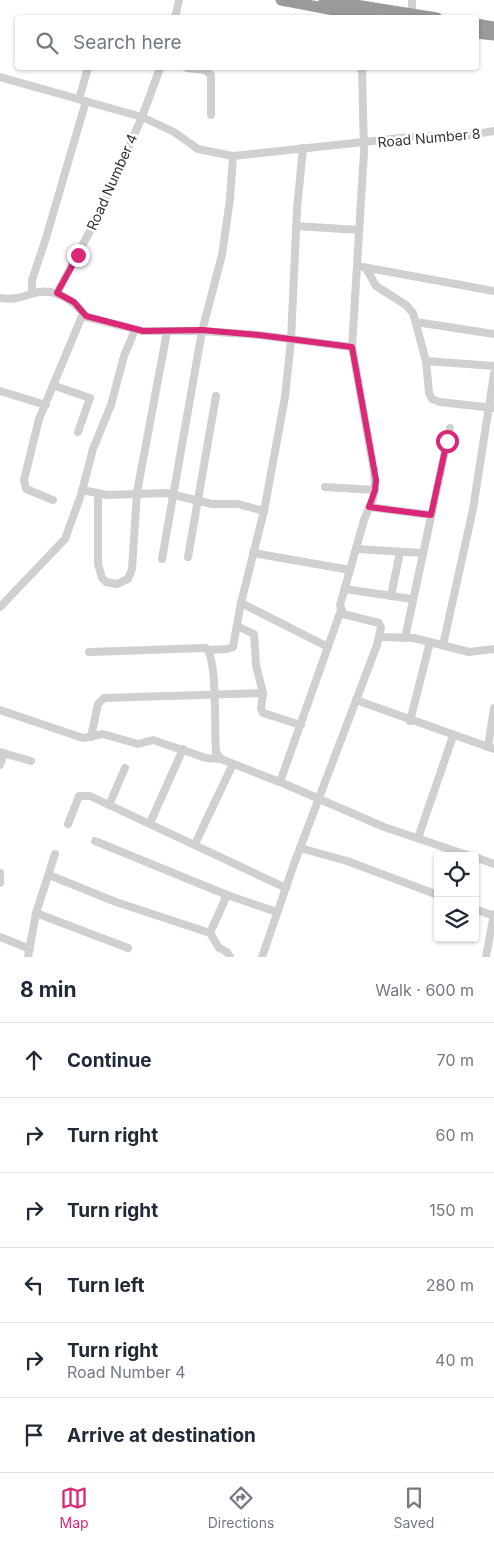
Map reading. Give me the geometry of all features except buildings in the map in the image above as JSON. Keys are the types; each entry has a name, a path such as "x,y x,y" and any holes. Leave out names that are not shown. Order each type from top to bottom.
{"highway":[{"path":"281,0 357,15"},
{"path":"324,0 406,15"},
{"path":"479,24 494,27"},
{"path":"479,33 494,35"}],"street":[{"path":"176,15 180,0"},
{"path":"412,0 412,15"},
{"path":"32,294 32,280 46,238 83,100 88,70"},
{"name":"Road Number 4","path":"57,293 98,216 142,117 159,70"},
{"path":"205,70 210,75 211,116"},
{"path":"280,782 341,610 350,570 375,490 374,470 352,347 364,143 362,70"},
{"name":"Road Number 8","path":"0,76 142,117 174,132 198,149 233,156 410,137 470,135 494,131"},
{"path":"89,652 200,647 208,650 230,649 264,511 285,397 291,340 296,226 304,148"},
{"path":"162,559 202,330 222,255 230,199 233,156"},
{"path":"296,226 359,230"},
{"path":"357,266 494,291"},
{"path":"366,268 376,286 406,305 413,312 426,361 428,390 432,399 440,402 492,408"},
{"path":"0,298 14,300 32,294 57,293 74,302 86,316 135,330 167,332 202,330 352,347"},
{"path":"53,500 30,492 24,486 37,427 55,386 78,322 80,318 86,316"},
{"path":"416,322 494,334"},
{"path":"0,607 65,539 82,490 93,448 116,390 124,356 135,330"},
{"path":"98,494 100,570 106,582 117,584 128,579 132,569 137,492 167,332"},
{"path":"426,361 494,366"},
{"path":"443,645 473,508 492,408 494,374"},
{"path":"55,386 90,398 78,432"},
{"path":"0,391 46,405"},
{"path":"188,558 216,396"},
{"path":"405,638 450,428"},
{"path":"325,487 375,490"},
{"path":"82,490 98,494 137,492 172,494 220,505 244,506 264,511"},
{"path":"369,507 431,515"},
{"path":"357,549 422,554"},
{"path":"392,596 400,552"},
{"path":"253,553 350,570"},
{"path":"345,589 412,599"},
{"path":"241,603 328,647"},
{"path":"262,957 300,848 380,638 379,623 348,616 341,610"},
{"path":"237,626 254,634 256,664 263,693 261,709 263,713 301,724"},
{"path":"380,638 405,638 469,652 494,649"},
{"path":"410,721 430,642"},
{"path":"208,650 214,693 216,752 221,759"},
{"path":"91,737 98,704 104,698 214,693 263,693"},
{"path":"356,700 410,721 491,748 494,708"},
{"path":"0,710 83,738 103,734 138,744 153,740 206,758 221,759 280,782 318,800 458,852"},
{"path":"418,838 453,736"},
{"path":"150,823 183,749"},
{"path":"0,766 2,752 31,761"},
{"path":"195,844 233,764"},
{"path":"109,805 125,768"},
{"path":"68,824 79,796 90,796 286,888"},
{"path":"95,841 227,895 277,912"},
{"path":"300,848 347,861 434,894"},
{"path":"0,937 29,953 36,913 55,854"},
{"path":"479,858 494,864"},
{"path":"0,873 0,883"},
{"path":"49,875 116,902 210,933 219,948 227,952 230,957"},
{"path":"210,933 227,895"},
{"path":"479,910 494,915 486,957"},
{"path":"36,913 128,948"}],"route":[{"path":"78,255 57,293 66,296 74,302 86,316 143,331 202,330 352,347 376,480 373,499 369,507 431,515 447,441"}]}
